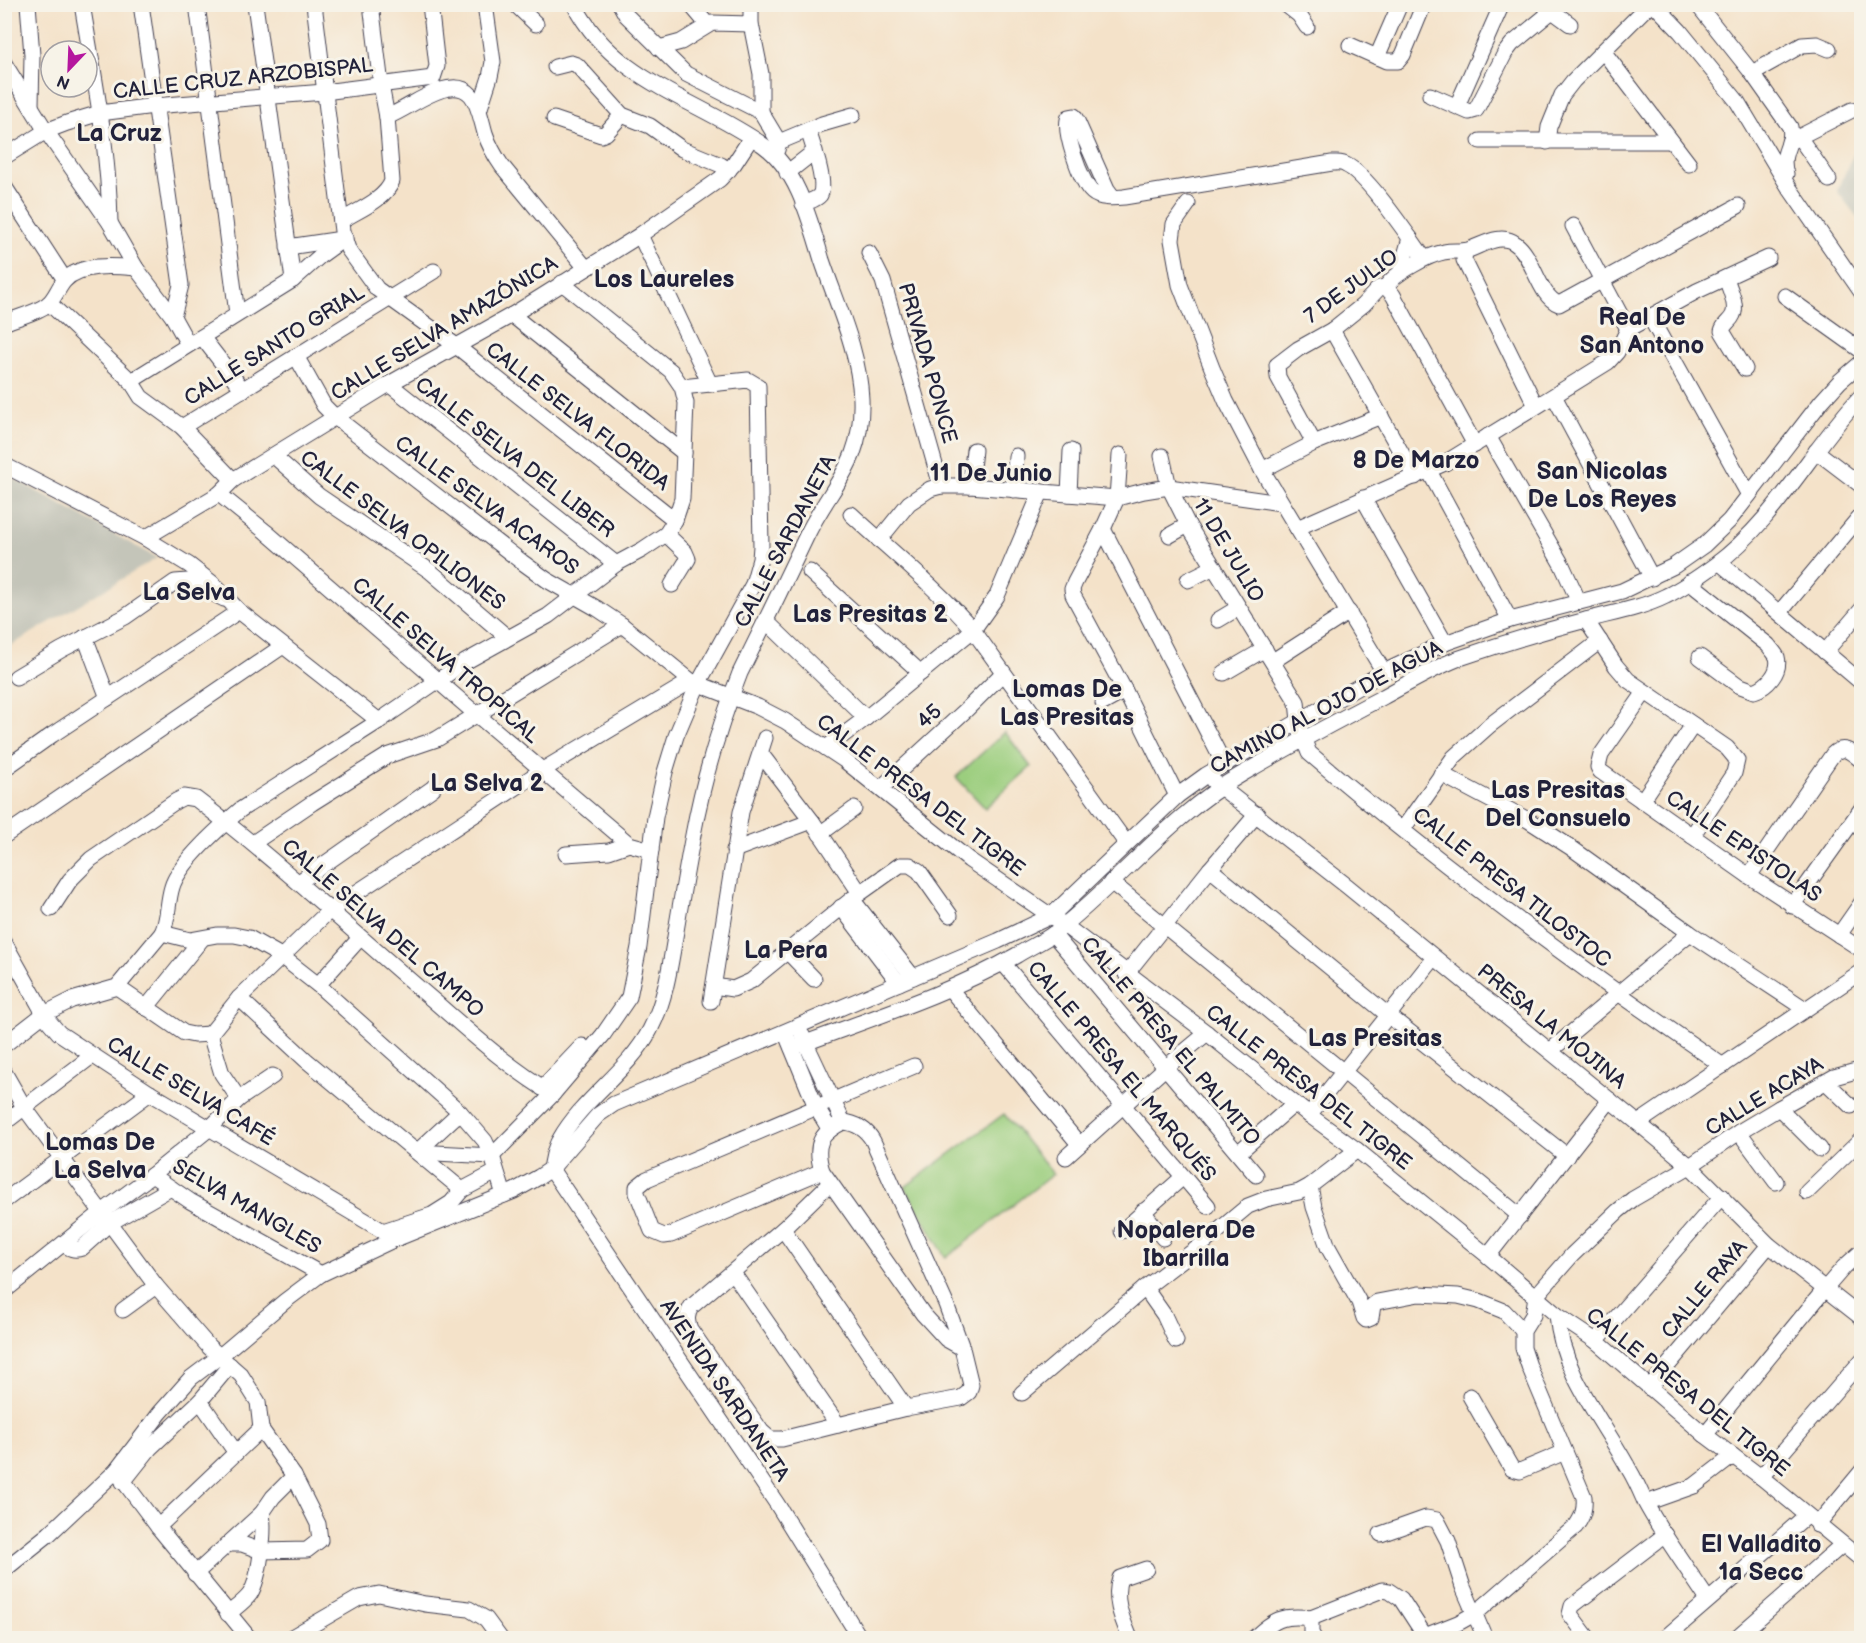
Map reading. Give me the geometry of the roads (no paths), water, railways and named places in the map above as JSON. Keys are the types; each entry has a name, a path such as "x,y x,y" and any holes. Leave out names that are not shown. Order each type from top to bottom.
{"street":[{"path":"28,4 33,55 31,105"},
{"path":"82,4 100,113 110,194 111,223"},
{"path":"141,4 181,285 173,317"},
{"path":"197,4 237,314"},
{"path":"255,4 293,280"},
{"path":"314,4 346,244"},
{"path":"341,220 389,189 392,172 387,117 371,4"},
{"name":"CALLE CRUZ ARZOBISPAL","path":"4,157 46,132 100,113 154,106 324,92 433,78 437,66 430,4"},
{"path":"480,108 493,62 485,4"},
{"path":"515,4 536,24"},
{"name":"CALLE SARDANETA","path":"545,1173 560,1138 639,1048 657,1016 669,973 695,824 726,693 740,673 808,533 846,471 857,441 860,423 860,388 853,350 803,204 777,149 747,143 629,69 596,38 573,4"},
{"path":"620,4 626,15 694,79 761,112"},
{"path":"690,4 707,24"},
{"path":"751,4 751,24 761,74 761,112 777,149 808,130 853,115"},
{"path":"1285,4 1299,15 1307,27"},
{"path":"1377,57 1400,4"},
{"path":"1350,45 1377,57 1393,62 1398,61 1403,55 1424,4"},
{"path":"1457,106 1502,4"},
{"path":"1547,142 1549,127 1562,95 1573,81 1652,4 1680,31 1737,101 1788,186 1862,293"},
{"path":"1697,4 1752,73 1790,127 1794,140 1828,180"},
{"path":"1430,95 1469,112 1476,110 1505,53 1548,8 1570,24"},
{"path":"659,48 681,42 707,24 722,22 751,24"},
{"path":"1752,73 1802,45 1817,44 1829,49"},
{"path":"1603,51 1689,164"},
{"path":"33,55 5,64 46,132 111,223 136,268 173,317 243,390"},
{"path":"555,68 571,63 577,65 622,115 650,126 682,149 721,165 732,167"},
{"path":"410,82 413,103"},
{"path":"387,117 405,110 413,103 439,90 462,88 480,108 485,133 501,166 586,268"},
{"path":"1788,186 1782,161 1794,140 1851,110"},
{"path":"554,119 601,135 606,133 622,115"},
{"path":"1113,197 1107,189 1077,121 1074,116 1069,117 1066,124 1074,156 1084,183 1092,193 1103,197 1113,197 1124,197 1343,163 1354,170 1371,188 1424,258"},
{"path":"803,204 816,199 822,186 808,130"},
{"path":"1480,141 1671,141"},
{"name":"CALLE SELVA AMAZÓNICA","path":"145,538 219,494 233,480 335,417 455,345 512,315 640,235 720,179 732,167 747,143"},
{"path":"787,173 815,152"},
{"path":"4,186 64,280"},
{"path":"1188,204 1174,224 1172,240 1180,285 1212,368 1262,471 1384,672"},
{"path":"1601,281 1738,206"},
{"path":"1573,226 1628,329"},
{"path":"640,235 710,384"},
{"path":"1400,273 1410,238"},
{"name":"7 DE JULIO","path":"1314,443 1278,377 1276,369 1280,362 1332,330 1363,305 1379,288 1386,287 1393,277 1424,258 1448,251 1465,251 1504,239 1517,244 1550,298 1559,304 1601,281"},
{"path":"288,247 346,244"},
{"path":"131,381 293,280 320,256 346,244"},
{"name":"CALLE SELVA FLORIDA","path":"346,244 377,289 455,345 675,520"},
{"path":"1465,251 1464,260 1536,406"},
{"name":"PRIVADA PONCE","path":"869,253 883,281 941,486"},
{"path":"1297,528 1422,474 1475,445 1608,362 1617,352 1628,329 1697,291 1768,258"},
{"path":"7,317 26,316 49,303 64,280 81,270 99,267 136,268"},
{"name":"CALLE SANTO GRIAL","path":"182,428 434,271"},
{"path":"1726,278 1734,312 1732,318 1723,326 1722,331 1744,369"},
{"path":"4,1045 44,1014 72,1000 117,987 166,926 172,886 178,874 226,822 253,801 379,721 437,680 507,637 548,616 616,564 666,534 675,520 682,499 686,403 682,387 671,372 562,283"},
{"path":"1386,287 1394,295 1475,445"},
{"path":"1785,296 1862,351"},
{"path":"49,303 131,381 141,397 182,428 233,480"},
{"path":"512,315 684,453"},
{"path":"1650,317 1749,495"},
{"path":"1332,330 1381,416 1422,474 1510,620"},
{"name":"CALLE SELVA ACAROS","path":"296,356 324,406 335,417 522,562 553,584 575,595 622,626 698,684"},
{"name":"CAMINO AL OJO DE AGUA","path":"388,1236 432,1226 523,1187 545,1173 598,1115 614,1104 998,941 1051,915 1177,796 1224,764 1384,672 1445,643 1510,620 1622,591 1674,566 1704,545 1729,521 1821,402 1862,362"},
{"path":"492,1156 548,1091 603,1035 629,997 664,772 698,684 753,584 760,559 759,390 756,383 748,380 682,387"},
{"name":"CALLE SELVA DEL LIBER","path":"389,384 616,564"},
{"name":"CAMINO AL OJO DE AGUA","path":"799,1046 950,989 1003,963 1059,929 1169,826 1220,786 1303,739 1453,661 1521,637 1630,609 1665,597 1719,562 1748,536 1768,514 1843,415 1862,395"},
{"path":"1554,396 1652,578"},
{"path":"1262,471 1314,443 1381,416"},
{"path":"1488,436 1562,565 1579,602"},
{"path":"970,486 974,450"},
{"path":"1069,494 1071,451"},
{"path":"1816,451 1862,486"},
{"path":"1120,455 1117,498 1072,590 1177,796"},
{"name":"CALLE SELVA OPILIONES","path":"273,456 327,502 430,571 507,637"},
{"path":"1014,490 1016,456"},
{"name":"11 DE JULIO","path":"1162,456 1169,487 1188,525 1297,702 1299,720"},
{"path":"4,465 145,538 189,565 212,583 239,611 379,721"},
{"path":"879,540 909,503 930,489 941,486 970,486 1117,498 1144,490 1169,487 1281,503"},
{"path":"826,748 866,718 972,630 997,596 1041,492"},
{"name":"CALLE SELVA TROPICAL","path":"219,494 266,531 541,771 629,844 651,850"},
{"path":"1363,498 1445,643"},
{"path":"851,514 957,612 1126,843"},
{"path":"1780,612 1862,514"},
{"path":"1170,535 1188,525"},
{"path":"1103,529 1224,764"},
{"path":"666,534 687,556 687,563 672,585"},
{"path":"1719,562 1862,683"},
{"path":"1188,580 1214,567"},
{"path":"810,572 921,673"},
{"path":"16,677 125,617 175,582 188,582 227,601"},
{"path":"1689,582 1768,645 1777,658 1777,666 1774,676 1754,692 1738,685 1700,657"},
{"path":"1218,620 1238,608"},
{"path":"1825,652 1862,609"},
{"path":"4,769 239,611"},
{"path":"1224,673 1269,655 1349,612"},
{"path":"1586,620 1616,666 1628,680 1727,748 1737,760 1734,772 1692,836"},
{"path":"766,621 866,718"},
{"path":"253,843 387,756 437,739 622,626"},
{"path":"86,637 108,698"},
{"path":"1403,829 1454,757 1466,745 1600,641"},
{"path":"6,833 284,646"},
{"name":"45","path":"881,788 1003,673"},
{"path":"117,987 184,1033 210,1034 239,998 330,910 541,771 698,684"},
{"name":"CALLE PRESA DEL TIGRE","path":"698,684 726,693 785,721 881,788 969,860 1051,915 1059,929 1207,1033 1294,1104 1357,1150 1557,1315 1596,1341 1706,1435 1862,1560"},
{"path":"1103,704 1125,691"},
{"name":"CALLE EPISTOLAS","path":"1644,692 1601,754 1598,767 1604,775 1792,906 1862,950"},
{"name":"CALLE PRESA TILOSTOC","path":"1299,720 1309,753 1536,935 1617,994 1723,1066"},
{"path":"1642,801 1693,725"},
{"path":"765,738 741,812 712,994 742,987 851,899 900,865 910,865 920,871 950,915"},
{"path":"1749,876 1833,754 1838,749 1844,748 1862,761"},
{"path":"761,754 816,828 851,899 906,980"},
{"path":"1442,774 1528,820 1605,871 1690,933 1805,1009"},
{"name":"PRESA LA MOJINA","path":"1206,775 1690,1166 1769,1245 1862,1318"},
{"path":"299,882 433,788"},
{"name":"CALLE SELVA DEL CAMPO","path":"51,909 70,880 91,859 184,797 196,799 299,882 360,938 513,1069 548,1091"},
{"path":"1792,906 1862,807"},
{"path":"734,850 816,828 854,809"},
{"path":"1126,974 1257,814"},
{"path":"566,854 609,851 629,844"},
{"path":"1210,869 1388,1015 1567,1156"},
{"path":"1111,882 1520,1216"},
{"path":"1839,935 1862,902"},
{"name":"CALLE PRESA EL PALMITO","path":"1059,929 1165,1068 1256,1175"},
{"path":"162,933 190,940 201,940 218,935 234,935 249,938 281,956 318,985 460,1112 485,1140 504,1195"},
{"path":"1550,1051 1690,933"},
{"path":"318,985 360,938"},
{"path":"146,1008 201,940"},
{"name":"CALLE SELVA CAFÉ","path":"4,942 44,1014 59,1033 150,1093 388,1236"},
{"path":"787,951 814,980"},
{"path":"1309,1115 1434,958"},
{"name":"CALLE PRESA EL MARQUÉS","path":"1003,963 1208,1206"},
{"path":"1638,1123 1862,971"},
{"path":"950,989 1079,1144"},
{"path":"239,998 306,1060 462,1190"},
{"path":"791,1028 799,1046 832,1100 836,1126"},
{"path":"1066,1157 1207,1033"},
{"path":"210,1034 222,1074 239,1099"},
{"path":"799,1046 816,1107 836,1126"},
{"path":"4,1123 92,1056"},
{"path":"826,1177 664,1236 652,1231 637,1193 637,1187 647,1179 914,1066"},
{"path":"4,1072 24,1107 156,1286 198,1335 241,1376 258,1402 261,1429 289,1480 318,1524 320,1540 307,1550 261,1551 242,1544 230,1544"},
{"name":"CALLE ACAYA","path":"1536,1296 1572,1255 1618,1211 1641,1194 1690,1166 1739,1132 1826,1082 1846,1074 1862,1072"},
{"path":"106,1218 152,1175 210,1128 239,1099 273,1076"},
{"path":"1826,1082 1851,1106"},
{"path":"4,1201 150,1093"},
{"path":"1488,1256 1610,1100"},
{"path":"1238,1153 1294,1104"},
{"path":"1779,1108 1820,1149"},
{"path":"417,1152 460,1112"},
{"path":"826,1177 783,1229 691,1307 687,1314 690,1329 766,1436 775,1440 782,1439 966,1395 971,1386 962,1348 946,1304 873,1141 869,1134 859,1126 836,1126 820,1140 819,1160 826,1177 923,1314 946,1339 962,1348"},
{"path":"1739,1132 1776,1182"},
{"path":"1807,1192 1862,1139"},
{"path":"1022,1393 1145,1288 1248,1206 1266,1199 1299,1192 1357,1150"},
{"path":"417,1152 492,1156"},
{"path":"4,1570 119,1477 200,1401 225,1361 285,1301 321,1274 388,1236 432,1215 451,1203 462,1190 496,1173"},
{"name":"AVENIDA SARDANETA","path":"545,1173 777,1504 860,1638"},
{"name":"SELVA MANGLES","path":"152,1175 190,1201 321,1274"},
{"path":"1122,1231 1183,1177"},
{"path":"1310,1186 1314,1207 1328,1247 1359,1302 1366,1320 1371,1318 1373,1305 1377,1302 1419,1294 1458,1296 1504,1311 1523,1331"},
{"path":"7,1289 63,1244 106,1218 171,1188"},
{"path":"1596,1341 1722,1196"},
{"path":"1143,1211 1163,1238"},
{"path":"783,1229 906,1408"},
{"name":"CALLE RAYA","path":"1649,1388 1769,1245"},
{"path":"1706,1435 1825,1289 1862,1251"},
{"path":"733,1273 837,1425"},
{"path":"123,1311 156,1286"},
{"path":"1145,1288 1164,1315 1176,1341"},
{"path":"1254,1638 1268,1626 1284,1617 1311,1618 1382,1590 1389,1591 1401,1599 1423,1637 1476,1613 1576,1526 1585,1507 1584,1497 1529,1366 1524,1348 1523,1331 1533,1315 1536,1296"},
{"path":"1557,1315 1560,1340 1573,1373 1665,1535 1708,1600"},
{"path":"1761,1477 1862,1360"},
{"path":"119,1477 160,1413 191,1378 225,1361"},
{"path":"1470,1396 1512,1469 1520,1470 1565,1452"},
{"path":"200,1401 236,1453"},
{"path":"158,1527 261,1429"},
{"path":"1646,1503 1694,1486 1733,1456"},
{"path":"1665,1638 1708,1600 1811,1520 1862,1472"},
{"path":"119,1477 195,1574 249,1638"},
{"path":"195,1574 262,1513 289,1480"},
{"path":"228,1614 251,1592 261,1551 264,1524 262,1513"},
{"path":"1381,1534 1426,1518 1437,1520 1448,1541 1463,1587 1485,1638"},
{"path":"1588,1638 1570,1614 1572,1606 1665,1535"},
{"path":"1736,1638 1842,1545"},
{"path":"1130,1638 1119,1611 1117,1587 1120,1578 1146,1569"},
{"path":"290,1638 358,1598 379,1594 425,1604 469,1609 486,1619 500,1638"},
{"path":"1311,1618 1311,1634 1314,1638"}],"district":[{"name":"La Cruz","path":"119,133"},
{"name":"Los Laureles","path":"664,279"},
{"name":"Real De San Antono","path":"1642,331"},
{"name":"8 De Marzo","path":"1416,460"},
{"name":"11 De Junio","path":"991,473"},
{"name":"San Nicolas De Los Reyes","path":"1602,485"},
{"name":"La Selva","path":"189,592"},
{"name":"Las Presitas 2","path":"870,614"},
{"name":"Lomas De Las Presitas","path":"1067,703"},
{"name":"La Selva 2","path":"487,783"},
{"name":"Las Presitas Del Consuelo","path":"1558,804"},
{"name":"La Pera","path":"786,950"},
{"name":"Las Presitas","path":"1375,1038"},
{"name":"Lomas De La Selva","path":"100,1156"},
{"name":"Nopalera De Ibarrilla","path":"1186,1244"},
{"name":"El Valladito 1a Secc","path":"1761,1558"}]}
